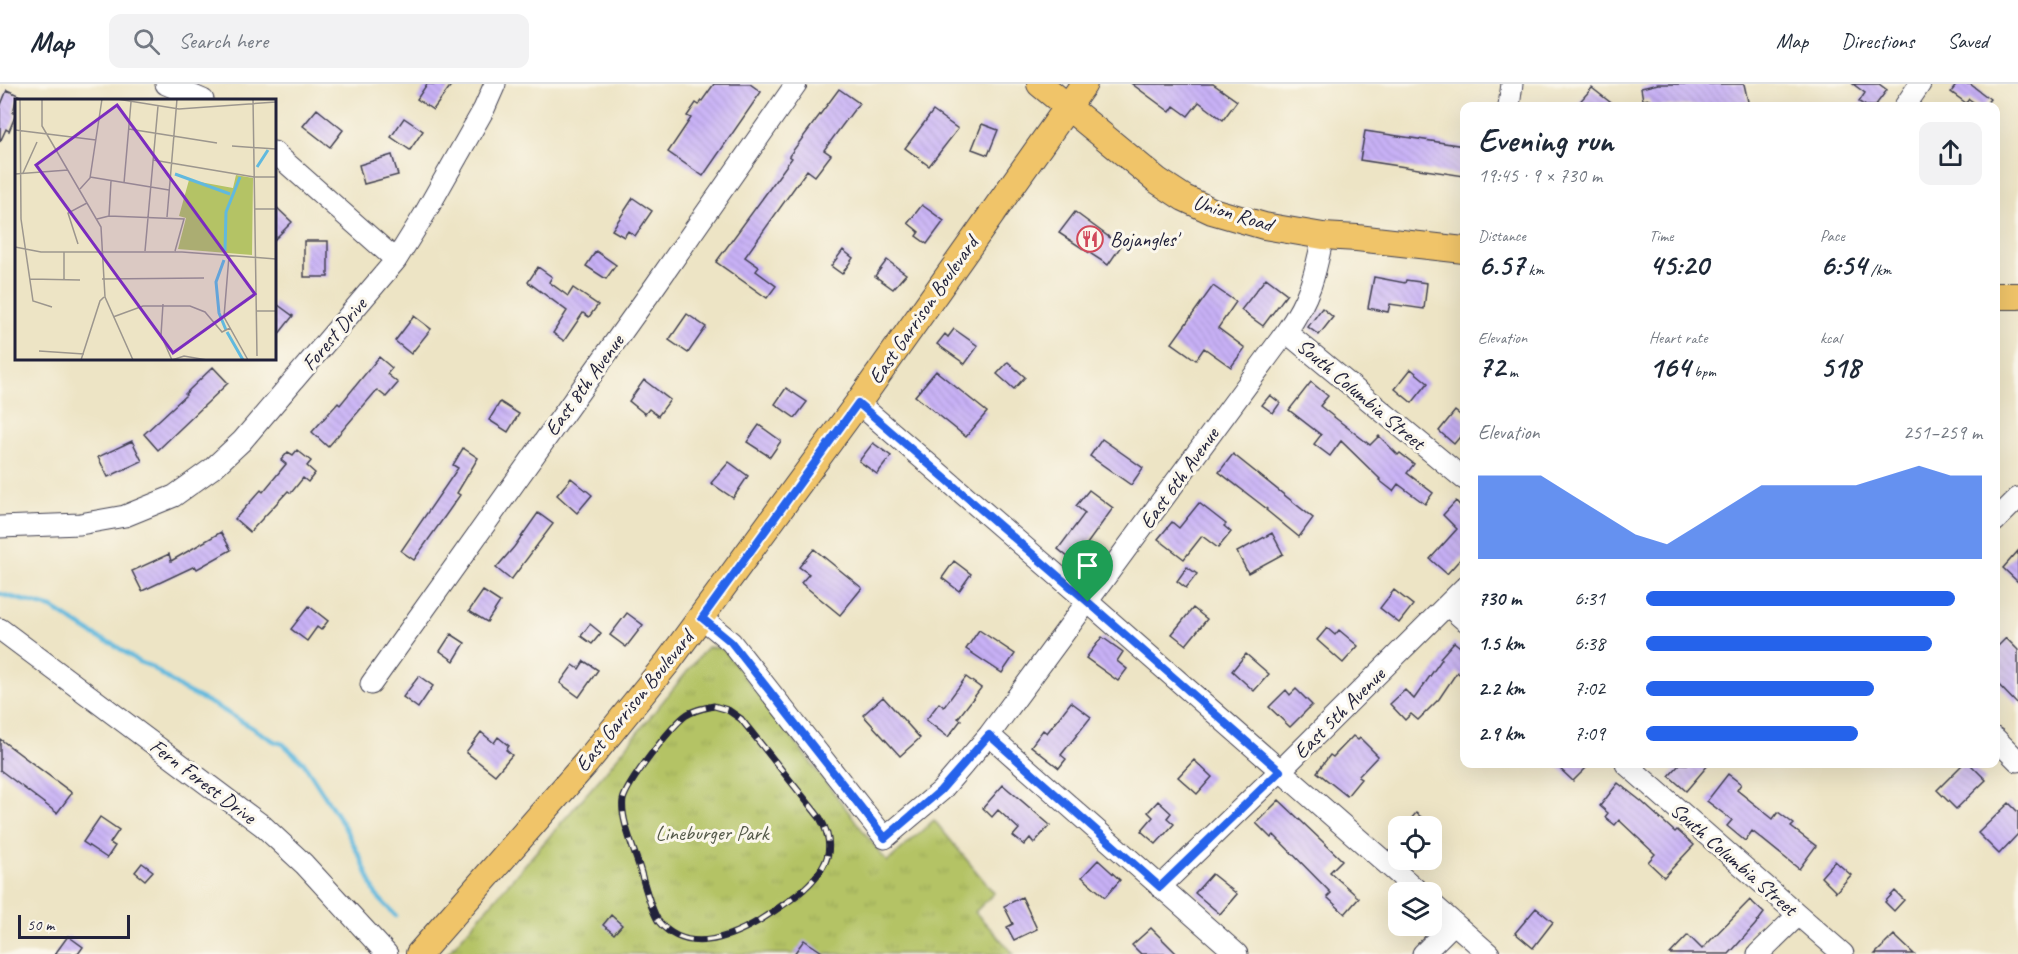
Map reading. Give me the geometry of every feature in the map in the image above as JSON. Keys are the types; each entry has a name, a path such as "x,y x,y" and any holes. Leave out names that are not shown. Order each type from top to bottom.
{"main road":[{"name":"Union Road","path":"1040,84 1158,182 1212,211 1247,222 1323,236 1460,250"},
{"name":"East Garrison Boulevard","path":"419,954 586,763 702,618 1084,84"},
{"path":"2000,296 2018,296"}],"street":[{"path":"166,84 201,99"},
{"name":"Forest Drive","path":"0,527 80,524 125,516 185,489 213,468 242,441 396,260 484,109 495,84"},
{"name":"East 8th Avenue","path":"371,684 796,84"},
{"path":"1510,102 1512,84"},
{"path":"1908,102 1920,84"},
{"path":"276,154 396,260"},
{"name":"East 6th Avenue","path":"702,618 731,642 885,838 940,791 989,735 1286,332 1298,315 1312,287 1323,236"},
{"name":"South Columbia Street","path":"1286,332 1460,476"},
{"path":"858,403 1408,882"},
{"path":"2000,516 2018,498"},
{"name":"East 5th Avenue","path":"1160,887 1460,592"},
{"path":"1447,605 1460,616"},
{"name":"Fern Forest Drive","path":"0,629 263,826 304,864 387,954"},
{"path":"989,735 1237,954"},
{"path":"2000,743 2018,761"},
{"name":"South Columbia Street","path":"1631,768 1843,954"},
{"path":"1442,913 1489,954"},
{"path":"1758,954 1798,915"},
{"path":"1423,954 1454,923"}],"green space":[{"name":"Lineburger Park","path":"707,647 724,650 887,862 934,820 994,893 975,912 1014,954 447,954 603,775"}],"building":[{"path":"427,84 452,84 433,110 417,99"},
{"path":"714,84 750,84 761,92 703,176 668,152 691,118 687,116 696,103 699,105"},
{"path":"1132,84 1213,84 1237,101 1223,120 1199,102 1188,116 1174,106 1170,112"},
{"path":"1658,84 1744,84 1748,102 1650,102 1649,99 1643,100 1641,88"},
{"path":"1853,84 1879,84 1887,90 1878,102 1859,102 1865,93"},
{"path":"1957,84 1970,84 1990,99 1987,102 1973,102 1969,99 1965,102 1951,92"},
{"path":"1592,88 1610,102 1580,102"},
{"path":"839,89 859,103 824,150 831,155 815,176 807,170 745,257 759,267 756,271 776,286 767,298 716,262 792,158 789,156"},
{"path":"7,90 20,96 15,99 13,113 15,116 9,131 6,129 0,142 0,107"},
{"path":"317,109 343,130 330,147 303,126"},
{"path":"933,111 958,129 929,166 905,148"},
{"path":"404,118 423,131 410,150 391,137"},
{"path":"982,124 998,130 988,155 972,149"},
{"path":"1365,131 1460,145 1460,175 1360,160"},
{"path":"392,155 398,175 364,184 359,165"},
{"path":"633,198 652,211 635,236 628,231 624,237 612,230"},
{"path":"922,205 944,221 927,244 916,236 919,232 908,223"},
{"path":"276,207 292,222 276,238"},
{"name":"Bojangles'","path":"1075,212 1121,246 1108,265 1059,233"},
{"path":"304,241 328,241 328,277 304,277"},
{"path":"843,250 853,258 842,274 831,266"},
{"path":"596,251 616,265 606,279 586,266"},
{"path":"887,260 906,274 893,289 875,276"},
{"path":"538,267 552,277 549,282 568,296 573,288 598,305 589,317 583,313 564,341 553,333 567,311 528,282"},
{"path":"1374,277 1405,283 1406,280 1427,283 1424,309 1390,304 1388,312 1368,308"},
{"path":"1266,278 1287,294 1263,326 1241,310"},
{"path":"1213,286 1236,302 1218,328 1245,348 1231,367 1204,348 1196,360 1172,343"},
{"path":"276,303 293,316 276,337"},
{"path":"1322,308 1333,317 1319,335 1308,327"},
{"path":"687,314 706,327 688,353 669,340"},
{"path":"414,316 431,329 411,354 395,341"},
{"path":"954,329 978,346 965,364 937,344 945,334 948,337"},
{"path":"379,357 392,368 387,374 398,383 386,397 377,390 328,447 312,432 338,403 340,405"},
{"path":"1008,362 1025,377 1014,389 997,374"},
{"path":"213,367 228,383 158,450 144,434"},
{"path":"1411,369 1428,383 1412,403 1395,389"},
{"path":"936,371 987,412 966,437 915,396"},
{"path":"644,380 670,400 658,416 649,409 645,414 629,401"},
{"path":"1311,382 1328,396 1320,406 1370,445 1379,436 1398,455 1400,453 1414,464 1407,473 1433,493 1425,504 1398,484 1393,491 1341,441 1330,456 1314,444 1321,435 1289,410"},
{"path":"786,388 807,402 795,418 775,404"},
{"path":"1270,395 1280,403 1273,413 1262,405"},
{"path":"500,402 519,414 508,432 489,420"},
{"path":"1455,411 1460,415 1460,437 1454,444 1439,431"},
{"path":"759,425 781,441 770,457 747,442"},
{"path":"1102,439 1143,468 1131,485 1090,456"},
{"path":"132,441 142,461 108,477 98,457"},
{"path":"873,443 891,456 877,474 859,461"},
{"path":"463,448 478,458 457,493 460,495 414,560 401,551 458,468 453,465"},
{"path":"297,450 311,461 307,466 315,473 308,482 303,478 291,493 288,491 250,532 235,519 261,490 263,492 286,464 281,460 288,452 293,455"},
{"path":"1233,454 1313,518 1299,537 1219,472"},
{"path":"729,462 748,476 733,498 711,483"},
{"path":"571,478 592,495 577,513 557,495"},
{"path":"1089,490 1113,508 1074,562 1058,549 1085,513 1076,506"},
{"path":"1456,501 1460,506 1460,559 1447,574 1430,559 1457,529 1443,515"},
{"path":"1199,503 1226,524 1224,526 1231,532 1218,548 1202,536 1184,559 1158,539 1172,522 1179,528"},
{"path":"538,513 553,524 511,580 496,568"},
{"path":"221,532 231,550 197,569 195,566 142,591 132,571 169,554 171,561"},
{"path":"1272,533 1283,554 1248,573 1237,552"},
{"path":"814,549 862,588 840,615 801,583 809,574 799,567"},
{"path":"2018,551 2018,582 2003,568"},
{"path":"954,561 971,574 959,591 942,578"},
{"path":"1187,567 1197,574 1186,588 1177,581"},
{"path":"1394,590 1413,605 1399,623 1380,608"},
{"path":"483,591 500,602 487,622 469,611"},
{"path":"309,606 328,621 321,630 317,627 307,641 291,629"},
{"path":"1193,608 1207,619 1186,645 1172,634"},
{"path":"627,613 643,625 626,647 610,635"},
{"path":"590,624 601,633 592,644 581,636"},
{"path":"1327,628 1335,635 1339,630 1358,646 1343,663 1317,640"},
{"path":"979,630 1015,654 1002,673 966,649"},
{"path":"451,634 465,643 454,661 440,651"},
{"path":"1102,637 1123,652 1117,661 1127,669 1118,681 1086,658"},
{"path":"2006,638 2018,650 2018,705 2000,686 2000,644"},
{"path":"1454,642 1460,647 1460,675 1457,672 1439,699 1418,720 1411,714 1405,720 1390,704 1405,690 1414,699 1442,659 1440,658"},
{"path":"1246,654 1269,674 1254,691 1232,671"},
{"path":"584,661 598,670 579,697 560,683 573,665 579,669"},
{"path":"419,676 433,686 418,708 403,697"},
{"path":"966,677 981,688 958,718 961,720 948,737 926,720 939,703 944,707"},
{"path":"1296,689 1312,705 1290,727 1269,707 1286,690 1290,695"},
{"path":"883,697 920,738 900,756 863,715"},
{"path":"1071,702 1091,717 1061,755 1066,759 1059,768 1031,746 1043,730 1047,733"},
{"path":"481,732 494,743 498,737 509,746 506,750 512,755 495,775 466,752"},
{"path":"1353,736 1358,740 1360,738 1378,756 1358,777 1361,779 1347,796 1317,772 1330,755 1333,757"},
{"path":"0,739 72,793 57,813 0,770"},
{"path":"1194,760 1212,777 1197,794 1178,777"},
{"path":"1559,768 1586,768 1573,781"},
{"path":"1676,768 1706,768 1686,791 1669,776"},
{"path":"1959,768 1974,768 1986,780 1956,809 1937,790"},
{"path":"1728,774 1741,784 1737,790 1773,819 1778,812 1794,824 1791,827 1816,846 1799,869 1752,831 1745,841 1727,826 1732,820 1707,801"},
{"path":"1618,783 1675,832 1677,830 1694,845 1664,877 1648,862 1655,854 1619,820 1615,825 1605,817 1608,813 1600,806"},
{"path":"1003,785 1050,825 1034,843 1030,838 1024,845 1013,836 1019,829 998,810 992,817 983,808"},
{"path":"1279,800 1342,860 1330,872 1359,898 1345,914 1327,897 1331,893 1274,835 1271,838 1256,823"},
{"path":"1158,801 1171,813 1167,818 1174,824 1156,844 1141,831 1153,817 1148,812"},
{"path":"2009,803 2018,812 2018,834 1999,854 1978,833"},
{"path":"100,817 119,830 110,843 115,846 107,858 83,842"},
{"path":"1098,860 1120,880 1105,897 1082,877"},
{"path":"1835,861 1851,875 1836,892 1821,877"},
{"path":"142,863 153,871 145,880 135,872"},
{"path":"1212,874 1237,894 1220,914 1195,893"},
{"path":"1895,891 1904,900 1894,911 1885,902"},
{"path":"1022,897 1037,929 1014,940 1007,927 1013,924 1004,906"},
{"path":"1750,900 1764,913 1729,954 1670,954 1688,935 1702,949"},
{"path":"1536,908 1553,922 1533,948 1515,933"},
{"path":"611,915 622,925 614,934 603,925"},
{"path":"1151,928 1177,954 1141,954 1132,945"},
{"path":"1894,935 1914,954 1875,954"},
{"path":"68,936 83,947 78,954 55,954"},
{"path":"804,940 825,954 794,954"}],"waterway":[{"path":"0,594 52,608 139,662 150,666 182,689 283,744 303,762 344,826 376,895 396,916"}],"railway":[{"path":"714,706 728,710 741,719 820,818 825,828 829,847 819,873 804,889 783,905 735,933 708,940 694,940 682,938 670,932 659,922 650,902 628,833 623,800 640,769 678,722 692,712 714,706"}],"place":[{"name":"Bojangles'","path":"1090,239"}],"route":[{"path":"858,403 1088,602 1280,771 1160,887 989,735 940,791 885,838 731,642 702,618 858,403"}]}
